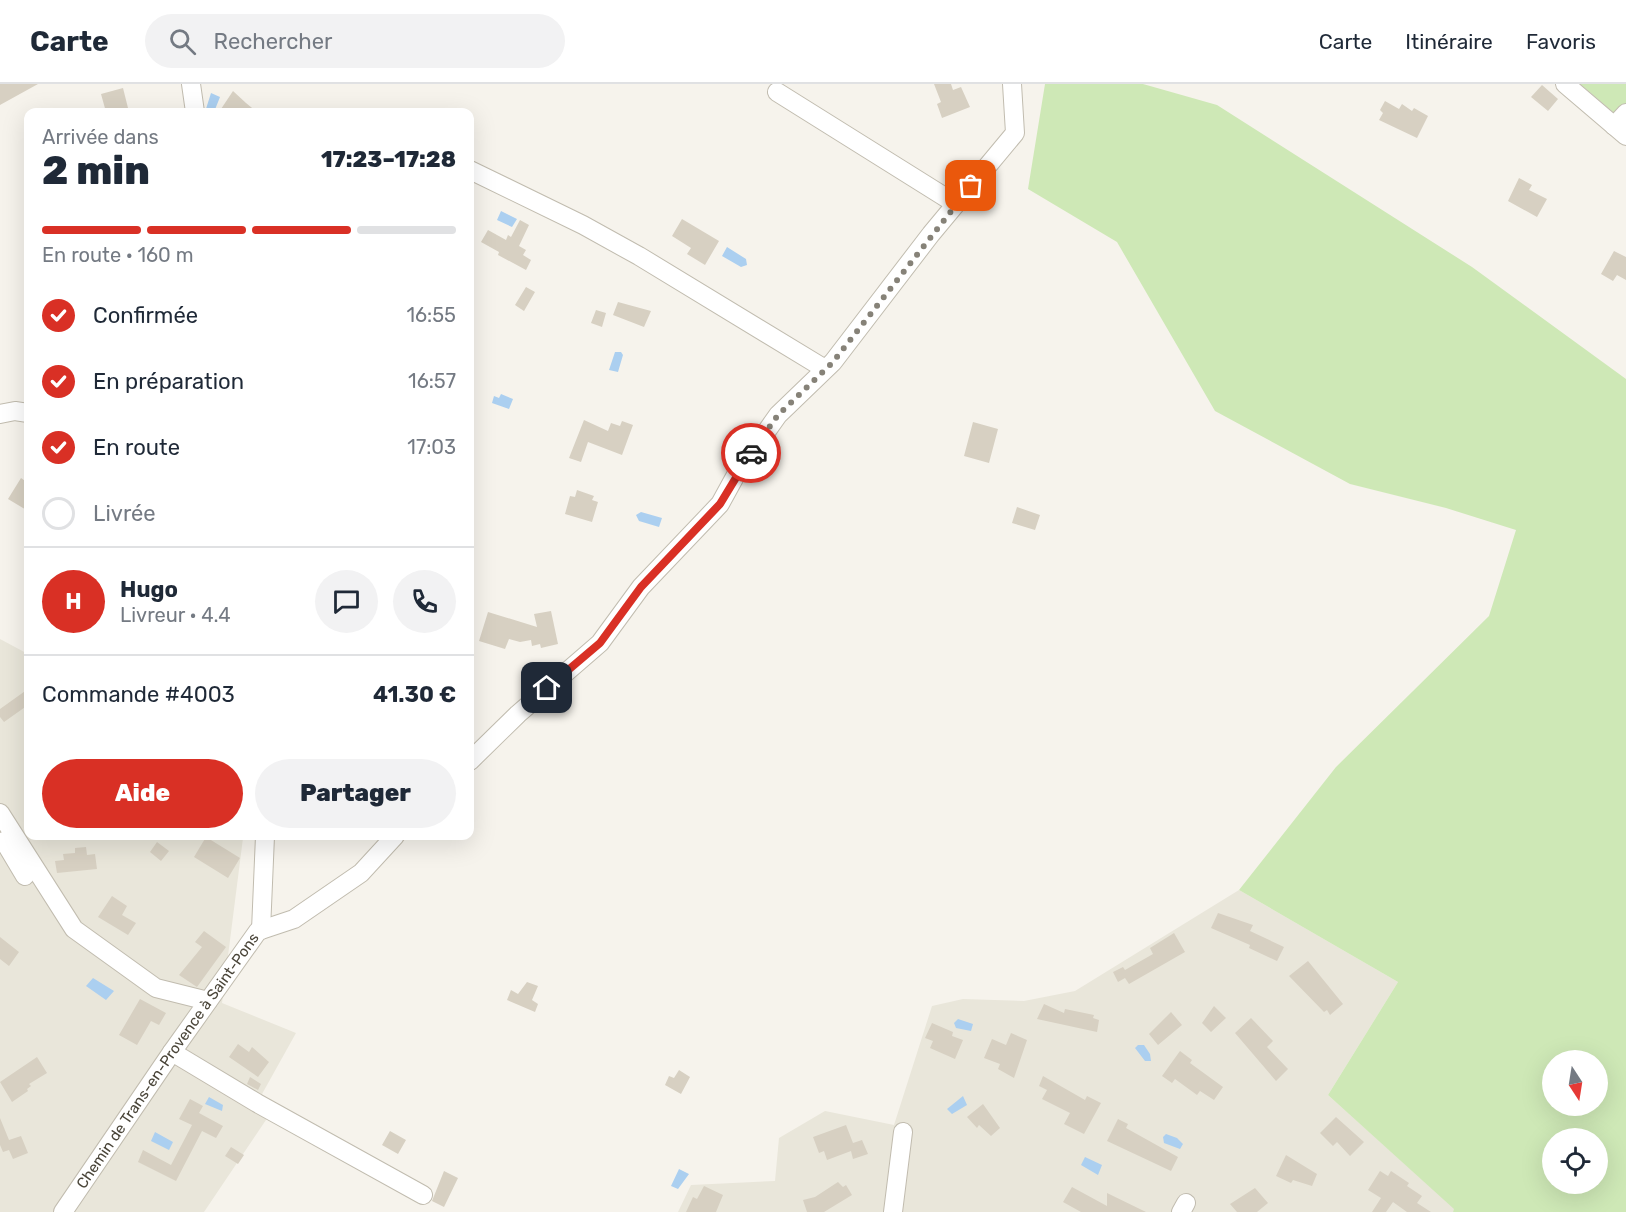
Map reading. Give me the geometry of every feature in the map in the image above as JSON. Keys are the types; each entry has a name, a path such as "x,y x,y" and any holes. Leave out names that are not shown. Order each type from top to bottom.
{"street":[{"path":"191,84 194,108"},
{"path":"474,757 600,643 641,587 720,504 737,473 778,415 825,369 1015,133 1012,84"},
{"path":"1565,84 1622,125"},
{"path":"777,92 956,204"},
{"path":"474,172 583,225 639,256 825,369"},
{"path":"0,414 15,411 24,412"},
{"path":"0,813 74,929 156,988 208,1001"},
{"path":"0,835 25,876"},
{"path":"261,930 264,840"},
{"name":"Chemin de Trans-en-Provence à Saint-Pons","path":"63,1212 172,1052 261,930 294,919 361,873 391,840"},
{"path":"172,1052 257,1103 423,1195"},
{"path":"893,1212 903,1132"}],"shaded area":[{"path":"0,639 24,652 24,840 243,840 222,1003 296,1033 257,1103 270,1114 204,1212 0,1212"},
{"path":"1239,890 1398,982 1328,1095 1455,1209 1453,1212 678,1212 691,1185 775,1181 779,1138 825,1111 894,1125 932,1006 963,999 1024,1001 1075,991"}],"green space":[{"path":"1045,84 1143,84 1217,105 1472,267 1626,379 1626,1212 1453,1212 1454,1209 1328,1095 1398,982 1239,890 1336,767 1489,616 1516,530 1446,508 1350,484 1215,411 1117,242 1028,189"},
{"path":"1580,84 1626,84 1626,123"}],"water":[{"path":"211,93 220,97 216,108 206,108"},
{"path":"501,211 517,219 512,227 497,220"},
{"path":"727,247 746,259 747,265 741,267 722,256"},
{"path":"615,352 621,352 623,355 618,372 609,370"},
{"path":"501,394 513,399 509,409 492,403 494,396 499,398"},
{"path":"641,512 662,518 659,527 639,521 636,515"},
{"path":"93,978 114,991 106,1000 86,986"},
{"path":"958,1019 973,1024 971,1031 956,1028 954,1023"},
{"path":"1138,1045 1144,1045 1150,1054 1151,1061 1145,1061 1135,1048"},
{"path":"963,1096 967,1105 952,1114 947,1109"},
{"path":"209,1097 223,1105 222,1111 205,1104"},
{"path":"155,1132 173,1142 169,1150 151,1141"},
{"path":"1166,1134 1177,1138 1183,1144 1180,1149 1164,1143 1163,1137"},
{"path":"1085,1157 1102,1165 1098,1175 1081,1165"},
{"path":"679,1169 689,1174 678,1189 671,1186"}],"building":[{"path":"0,84 38,84 0,105"},
{"path":"934,84 951,84 953,90 961,87 970,107 942,118 937,104 941,102"},
{"path":"1542,85 1558,99 1548,111 1531,97"},
{"path":"123,88 128,108 105,108 101,94"},
{"path":"233,91 252,108 222,108"},
{"path":"1385,101 1399,109 1402,104 1412,111 1414,108 1428,116 1417,138 1379,120 1383,113 1380,110"},
{"path":"1519,178 1532,185 1529,190 1547,199 1537,217 1508,201"},
{"path":"682,219 719,241 705,265 687,254 691,248 672,236"},
{"path":"520,220 529,225 519,246 526,250 523,255 531,260 526,270 498,255 499,252 481,242 488,230 506,240 508,235 511,237"},
{"path":"1614,251 1626,257 1626,280 1617,275 1613,281 1601,274"},
{"path":"526,287 535,292 524,311 515,305"},
{"path":"618,302 651,311 644,327 613,315"},
{"path":"596,310 606,313 602,327 591,323"},
{"path":"584,420 608,431 611,423 620,426 622,421 633,425 622,455 588,442 581,462 569,458"},
{"path":"973,422 998,429 989,463 964,456"},
{"path":"21,478 24,480 24,509 8,499"},
{"path":"577,490 594,496 592,500 598,502 592,522 565,514 570,496 575,497"},
{"path":"1017,507 1040,515 1035,530 1012,523"},
{"path":"551,611 558,644 541,648 540,644 532,646 531,640 520,642 509,639 505,649 479,641 488,612 537,627 534,614"},
{"path":"24,692 24,708 4,722 0,717 0,709"},
{"path":"204,840 211,840 240,858 228,878 194,857"},
{"path":"157,842 169,851 161,861 150,852"},
{"path":"86,847 87,855 95,854 97,869 57,873 55,861 64,860 63,854 75,853 75,848"},
{"path":"112,896 127,906 122,915 136,923 128,935 98,917"},
{"path":"1218,913 1253,925 1250,931 1284,947 1277,961 1249,948 1250,945 1211,928"},
{"path":"204,931 226,947 197,987 179,975 202,947 195,942"},
{"path":"1174,933 1185,952 1129,984 1125,978 1118,982 1113,972 1123,967 1125,970 1153,954 1150,948"},
{"path":"0,937 19,952 9,966 0,959"},
{"path":"1308,961 1343,1004 1330,1015 1327,1010 1324,1012 1289,976"},
{"path":"527,982 538,986 532,1000 538,1004 535,1012 507,1000 511,990 518,994"},
{"path":"140,999 166,1013 159,1025 151,1021 137,1045 119,1035"},
{"path":"1044,1004 1064,1013 1065,1009 1094,1015 1093,1018 1099,1020 1097,1032 1037,1019"},
{"path":"1214,1006 1226,1018 1211,1032 1202,1023"},
{"path":"1171,1012 1182,1025 1158,1045 1149,1034"},
{"path":"1251,1018 1273,1041 1267,1047 1288,1069 1276,1081 1235,1033"},
{"path":"932,1023 953,1032 952,1036 963,1040 955,1059 930,1048 933,1041 925,1038"},
{"path":"1011,1033 1027,1040 1014,1078 998,1069 1000,1064 984,1058 992,1039 1006,1045"},
{"path":"238,1044 249,1052 252,1047 269,1062 258,1077 229,1057"},
{"path":"1180,1051 1192,1060 1190,1063 1223,1087 1214,1100 1200,1091 1197,1095 1175,1079 1172,1083 1162,1076"},
{"path":"37,1057 47,1073 29,1084 31,1086 27,1089 28,1091 12,1102 0,1082"},
{"path":"679,1070 690,1077 681,1094 665,1085 669,1076 674,1078"},
{"path":"1043,1076 1085,1100 1087,1096 1101,1103 1084,1134 1064,1124 1070,1113 1042,1099 1047,1090 1039,1086"},
{"path":"250,1077 261,1084 258,1090 247,1084"},
{"path":"190,1099 203,1106 199,1113 223,1126 216,1138 202,1131 176,1181 138,1162 143,1150 171,1165 192,1125 179,1119"},
{"path":"983,1104 1000,1128 991,1136 979,1125 977,1128 967,1117"},
{"path":"1336,1117 1364,1142 1350,1156 1337,1142 1333,1146 1320,1133"},
{"path":"0,1118 9,1140 21,1136 28,1153 13,1159 9,1150 3,1152 0,1145"},
{"path":"1118,1119 1128,1124 1126,1128 1178,1157 1171,1171 1107,1141"},
{"path":"846,1125 853,1143 862,1140 868,1154 853,1159 851,1151 827,1160 824,1151 819,1153 813,1137"},
{"path":"390,1131 406,1140 398,1154 382,1145"},
{"path":"231,1147 244,1155 238,1164 225,1156"},
{"path":"1286,1155 1317,1174 1312,1186 1293,1180 1291,1183 1276,1176"},
{"path":"444,1171 458,1178 444,1207 432,1201"},
{"path":"1380,1171 1388,1176 1391,1171 1409,1183 1407,1186 1422,1196 1417,1203 1431,1212 1407,1212 1393,1202 1386,1212 1372,1212 1381,1198 1368,1190"},
{"path":"838,1182 843,1187 846,1185 852,1195 824,1212 807,1212 803,1200 815,1197"},
{"path":"704,1186 723,1195 716,1212 686,1212 693,1197 697,1199"},
{"path":"1072,1187 1107,1206 1107,1193 1146,1212 1081,1212 1063,1202"},
{"path":"1255,1188 1268,1203 1257,1212 1237,1212 1230,1204"}],"way so far":[{"path":"751,453 778,415 833,362 931,234 971,186"}],"route":[{"path":"547,688 600,643 641,587 720,504 751,453"}]}
